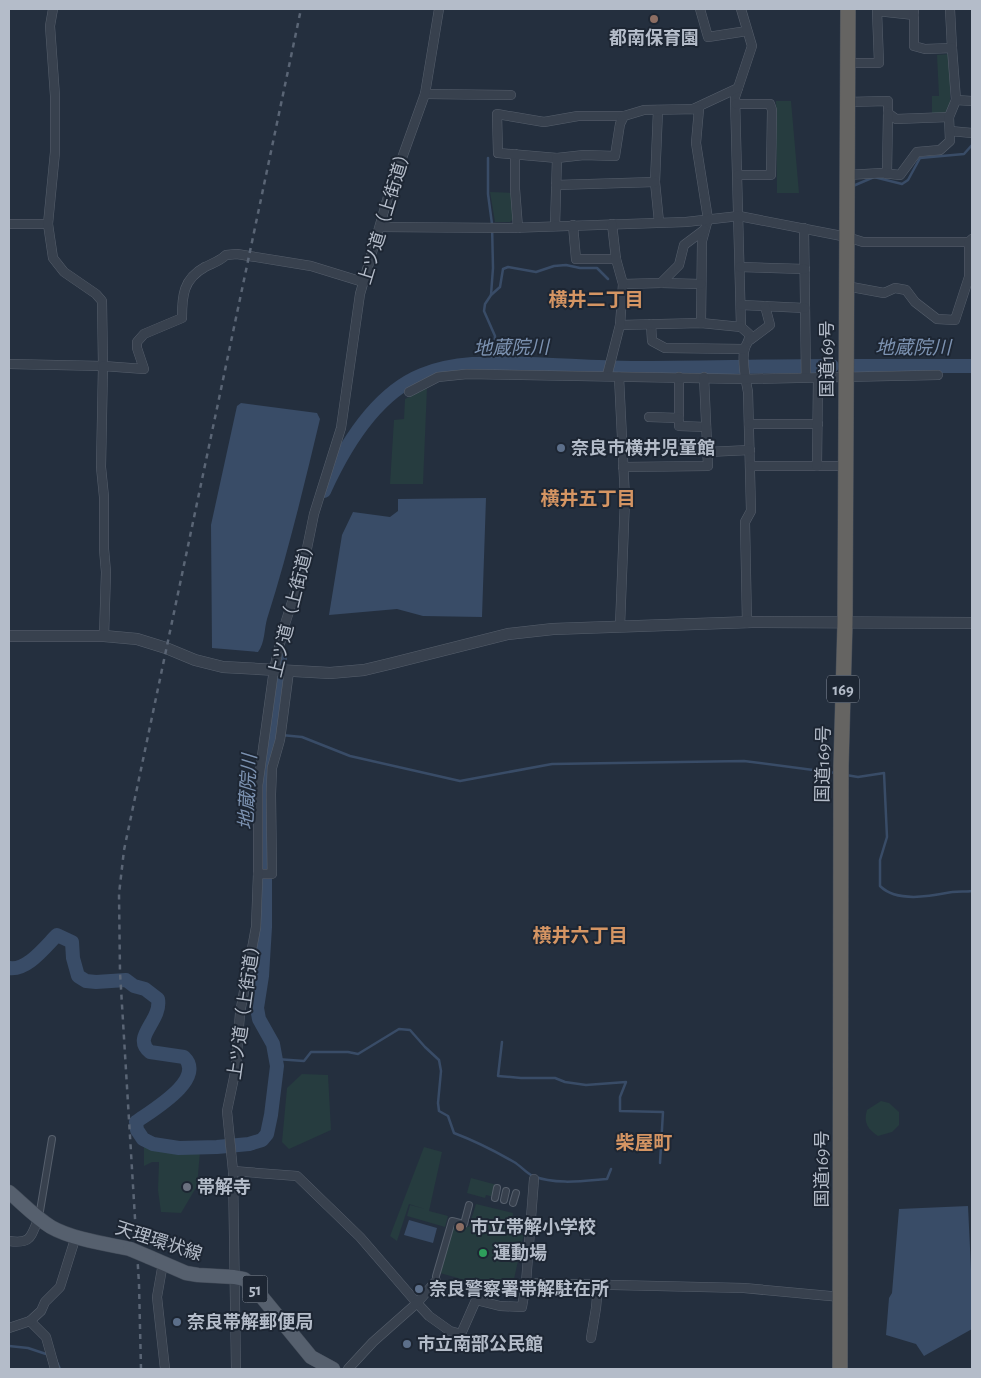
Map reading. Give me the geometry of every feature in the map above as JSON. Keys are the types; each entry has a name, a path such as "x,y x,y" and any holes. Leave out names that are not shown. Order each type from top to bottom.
{"highway":[{"name":"国道169号","path":"840,1369 841,759 845,623 848,9"}],"main road":[{"name":"天理環状線","path":"9,1192 53,1228 76,1236 130,1249 186,1273 244,1279 252,1285 311,1357 333,1369"}],"street":[{"path":"53,9 50,26 54,96 54,152 48,224 53,258 64,272 96,294 102,301 101,459 106,572 104,636"},
{"name":"上ツ道（上街道）","path":"236,1369 233,1172 227,1111 236,1068 240,1013 256,927 263,874 258,785 274,669 284,627 303,568 318,501 341,428 356,317 363,282 388,197 425,94 439,9"},
{"path":"700,9 708,37 747,31"},
{"path":"741,9 752,46 735,97 741,327"},
{"path":"847,174 887,174 900,176 917,152 940,150 950,141 949,117 956,100 950,9"},
{"path":"848,63 879,64 877,11 914,12 914,46 925,49 952,48"},
{"path":"693,109 738,88"},
{"path":"425,94 510,96"},
{"path":"956,100 972,101"},
{"path":"847,102 888,101 887,174"},
{"path":"736,104 770,104 772,110 771,174 738,175"},
{"path":"624,116 620,124 615,156 584,155 557,158 498,153 497,114 544,122 578,116 624,116 644,110 699,109 696,143 708,219 702,241 701,323"},
{"path":"658,110 655,182 659,222"},
{"path":"888,113 896,119 949,117"},
{"path":"950,130 972,133"},
{"path":"515,154 518,228"},
{"path":"555,226 557,158"},
{"path":"556,185 655,182"},
{"path":"380,227 518,228 659,222 739,216 804,228 863,242 971,240 969,277 956,320 937,319 915,302 906,290 895,288 884,293 846,286"},
{"path":"9,224 48,224"},
{"path":"608,373 620,325 623,284 616,259 612,224"},
{"path":"573,225 576,259 616,259"},
{"path":"804,228 805,370"},
{"path":"661,283 679,265 684,245 704,230"},
{"path":"9,364 144,369 136,348 137,342 144,334 182,318 182,296 186,286 195,274 220,261 226,255 237,254 311,266 363,282"},
{"path":"740,267 805,269"},
{"path":"623,284 702,284"},
{"path":"741,304 805,308"},
{"path":"747,623 745,522 751,511 751,466 744,349 750,340 770,325 765,306"},
{"path":"620,325 701,323 741,327 749,334 750,340"},
{"path":"651,324 652,341 665,348 744,349"},
{"path":"409,392 438,377 467,374 608,373 619,377 704,377 745,371 805,370 818,377 938,375"},
{"path":"619,377 625,499 620,626"},
{"path":"679,377 679,426 706,427"},
{"path":"623,468 708,466 704,377"},
{"path":"817,466 818,377"},
{"path":"649,417 679,418"},
{"path":"749,424 818,424"},
{"path":"622,446 750,450"},
{"path":"751,466 846,466"},
{"path":"9,636 104,636 137,639 195,660 223,667 330,673 364,670 508,634 553,629 747,623 972,623"},
{"path":"263,874 272,874 272,768 281,735 289,671"},
{"path":"9,1242 23,1243 29,1238 39,1218 52,1139"},
{"path":"233,1172 297,1176 360,1237 417,1304 442,1326 461,1334 476,1300 500,1306 522,1307 526,1283 534,1179"},
{"path":"494,1198 497,1188"},
{"path":"504,1200 506,1191"},
{"path":"513,1203 516,1193"},
{"path":"348,1369 373,1342 417,1304 436,1279 452,1221 464,1224 469,1205"},
{"path":"9,1328 30,1321 60,1287 76,1236"},
{"path":"163,1263 157,1297 165,1369"},
{"path":"526,1283 744,1288 841,1297"},
{"path":"590,1338 598,1286"},
{"path":"30,1321 46,1337 55,1369"}],"green space":[{"path":"950,54 950,107 947,113 932,114 932,96 939,96 937,55"},
{"path":"776,101 791,101 799,193 777,193"},
{"path":"490,192 513,193 516,217 510,222 495,222"},
{"path":"427,388 423,484 390,484 394,420 404,419 405,399"},
{"path":"302,1074 328,1075 331,1130 289,1149 282,1142 287,1088"},
{"path":"881,1101 889,1103 899,1112 899,1125 892,1132 878,1136 867,1125 866,1115 867,1110"},
{"path":"144,1145 161,1151 200,1152 197,1186 181,1213 161,1212 158,1190 159,1162 152,1162 144,1166"},
{"path":"424,1147 442,1152 429,1211 448,1216 445,1227 407,1216 410,1205 425,1209 409,1204 397,1241 390,1236"},
{"path":"471,1178 497,1185 494,1197 486,1195 485,1198 467,1193"},
{"name":"運動場","path":"476,1204 513,1213 510,1229 524,1233 511,1293 440,1273 454,1224 469,1227"}],"water":[{"path":"241,403 317,413 320,419 289,544 267,619 263,641 258,652 212,648 211,525 237,406"},
{"path":"486,498 482,617 423,616 397,609 329,615 342,535 353,512 390,517 398,511 398,499"},
{"path":"968,1206 972,1329 924,1356 916,1344 886,1335 889,1298 892,1293 899,1209"},
{"path":"409,1220 437,1228 433,1243 404,1235"}],"waterway":[{"path":"853,186 874,177 902,184 908,180 920,158 964,154 972,145"},
{"path":"488,158 488,194 492,224 493,268 491,295"},
{"path":"486,363 494,351 495,336 484,311 485,304 500,287 503,269 508,267 536,272 554,266 566,265 580,268 597,268 608,279"},
{"name":"地蔵院川","path":"324,491 351,440 376,408 405,384 435,370 489,363 606,368 832,366"},
{"name":"地蔵院川","path":"853,366 972,366"},
{"name":"地蔵院川","path":"9,968 16,968 29,962 57,935 72,942 73,958 78,976 86,981 96,982 126,980 134,986 145,989 158,999 156,1014 145,1034 145,1046 150,1052 184,1057 189,1066 188,1075 174,1094 136,1122 137,1130 143,1139 153,1144 179,1148 249,1144 262,1140 267,1134 271,1115 277,1066 273,1044 259,1019 257,1008 262,976 265,927 262,796 266,758 279,679 280,658"},
{"path":"271,734 302,737 350,756 460,781 552,764 744,761 836,773"},
{"path":"846,775 858,777 884,773 887,837 880,860 880,886 895,895 914,897 972,891"},
{"path":"276,1059 304,1061 311,1052 348,1052 358,1054 399,1029 410,1030 439,1060 441,1071 439,1111 448,1116 454,1133 492,1150 517,1164 530,1175 542,1179 570,1182 607,1179 611,1169"},
{"path":"502,1042 498,1076 555,1078 565,1082 586,1085 626,1082 620,1097 620,1111 663,1112 660,1163"},
{"path":"9,1346 28,1348 49,1355"},
{"path":"56,1360 60,1369"}],"railway":[{"path":"141,1369 139,1284 120,972 119,894 124,850 301,9"}],"place":[{"name":"都南保育園","path":"654,19"},
{"name":"奈良市横井児童館","path":"561,448"},
{"name":"帯解寺","path":"187,1187"},
{"name":"市立帯解小学校","path":"460,1227"},
{"name":"運動場","path":"483,1253"},
{"name":"奈良警察署帯解駐在所","path":"419,1289"},
{"name":"奈良帯解郵便局","path":"177,1322"},
{"name":"市立南部公民館","path":"407,1344"}],"district":[{"name":"横井二丁目","path":"596,299"},
{"name":"横井五丁目","path":"588,498"},
{"name":"横井六丁目","path":"580,935"},
{"name":"柴屋町","path":"644,1142"}]}
